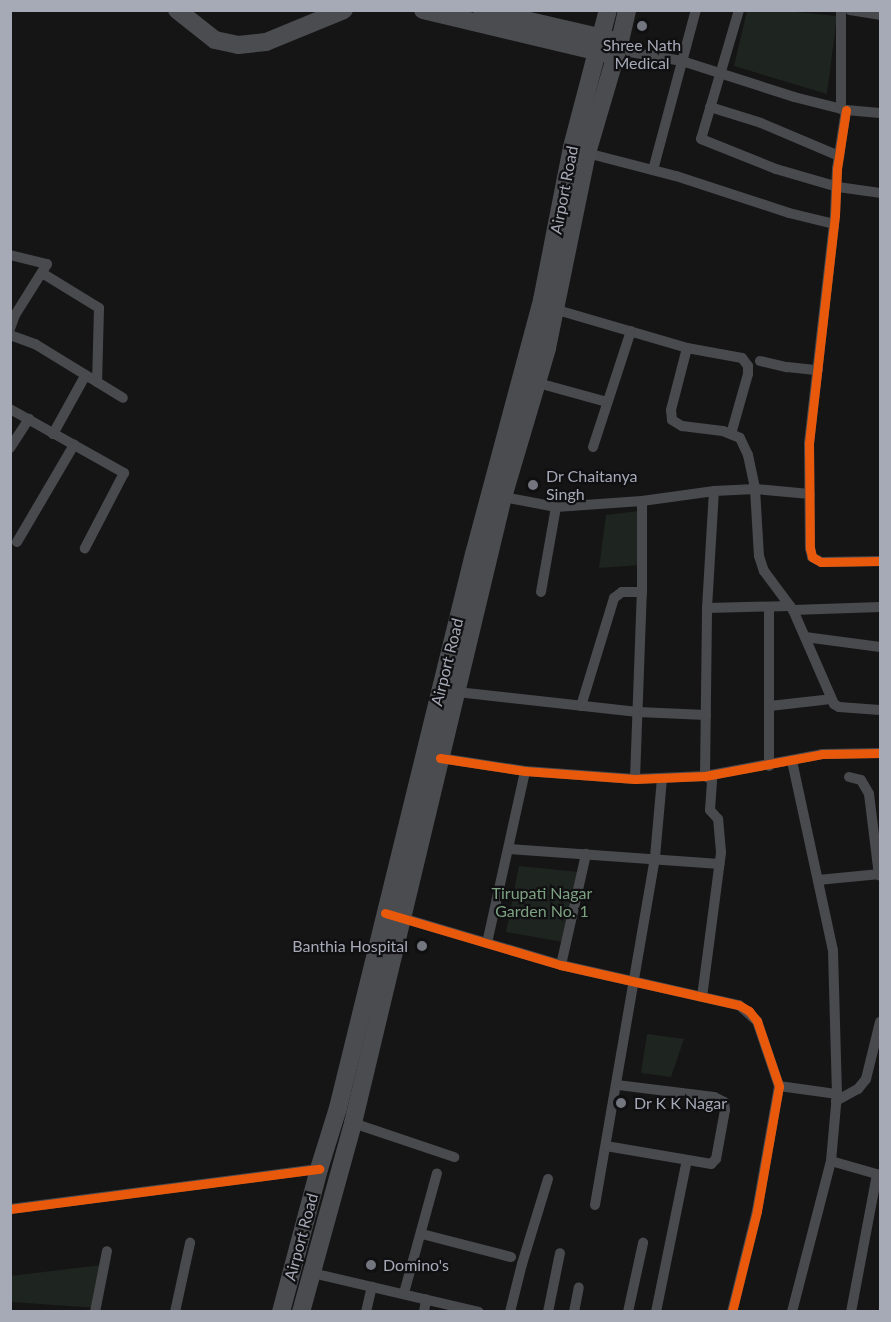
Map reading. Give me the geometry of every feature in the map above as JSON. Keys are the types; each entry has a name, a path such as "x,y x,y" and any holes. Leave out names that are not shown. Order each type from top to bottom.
{"main road":[{"path":"177,10 215,40 238,45 266,42 344,10"},
{"path":"423,10 599,44"},
{"path":"482,10 502,13 622,50"},
{"name":"Airport Road","path":"281,1311 318,1169 338,1108 440,758 503,497 538,383 554,309 599,44 608,10"},
{"name":"Airport Road","path":"301,1311 353,1123 393,916 471,566 580,150 622,50 627,10"}],"street":[{"path":"653,170 696,10"},
{"path":"739,10 701,139 776,169 838,187 880,193"},
{"path":"841,10 843,110 838,187 809,443 810,548 815,561 880,561"},
{"path":"850,10 880,15"},
{"path":"622,50 682,61 794,97 843,110 880,113"},
{"path":"710,107 761,123 839,156"},
{"path":"580,150 653,170 789,213 834,224"},
{"path":"10,255 47,264 13,314 10,329"},
{"path":"42,273 99,308 97,382"},
{"path":"554,309 687,348 742,358 746,362 748,374 731,434"},
{"path":"593,447 631,331"},
{"path":"10,334 35,344 123,398"},
{"path":"687,348 671,410 672,420 682,426 731,434 740,438 745,446 755,489 761,565 791,608 831,699 839,707 880,710"},
{"path":"760,361 818,370"},
{"path":"53,434 85,376"},
{"path":"538,383 607,402"},
{"path":"10,409 124,473 85,548"},
{"path":"10,448 29,419"},
{"path":"16,542 74,445"},
{"path":"503,497 556,507 642,501 714,491 755,489 810,494"},
{"path":"705,776 707,608 714,491"},
{"path":"635,779 642,592 642,501"},
{"path":"541,592 556,507"},
{"path":"581,706 614,598 622,592 642,592"},
{"path":"707,608 880,607"},
{"path":"769,608 769,766"},
{"path":"805,637 880,646"},
{"path":"457,693 638,712 706,715"},
{"path":"770,706 831,699"},
{"path":"440,758 525,771 662,779 705,776 835,753 880,753"},
{"path":"792,760 833,951 836,1097 831,1161 792,1311"},
{"path":"487,943 525,771"},
{"path":"702,997 721,852 718,819 710,810 712,780 705,776"},
{"path":"818,880 880,875 869,794 861,780 849,777"},
{"path":"595,1206 655,857 662,779"},
{"path":"509,849 655,857 719,864"},
{"path":"561,965 586,854"},
{"path":"393,916 561,965 740,1005 757,1021 778,1086 757,1210 732,1311"},
{"path":"778,1086 836,1097 858,1089 875,1070 880,1022"},
{"path":"606,1146 708,1164 715,1161 724,1102 714,1097 617,1085"},
{"path":"353,1123 454,1157"},
{"path":"656,1311 687,1160"},
{"path":"831,1161 879,1174 851,1311"},
{"path":"10,1209 318,1169"},
{"path":"404,1293 438,1173"},
{"path":"510,1311 548,1179"},
{"path":"422,1234 511,1257"},
{"path":"175,1311 190,1243"},
{"path":"628,1311 643,1243"},
{"path":"95,1311 107,1251"},
{"path":"548,1311 560,1253"},
{"path":"312,1273 479,1311"},
{"path":"366,1311 372,1287"},
{"path":"574,1311 579,1287"},
{"path":"424,1311 426,1299"}],"green space":[{"path":"747,11 785,11 837,16 827,94 734,66"},
{"path":"639,511 640,565 599,568 606,515"},
{"name":"Tirupati Nagar Garden No. 1","path":"519,866 579,872 563,942 506,932"},
{"path":"647,1034 684,1039 671,1077 641,1073"},
{"path":"110,1264 98,1308 11,1302 10,1276"}],"cycle path":[{"path":"846,110 837,169 835,215 809,443 810,548 812,557 821,562 880,561"},
{"path":"440,758 525,771 635,779 705,776 822,754 880,753"},
{"path":"385,913 561,965 739,1005 749,1011 757,1021 779,1086 757,1211 732,1312"},
{"path":"10,1209 319,1169"}],"place":[{"name":"Shree Nath Medical","path":"642,26"},
{"name":"Dr Chaitanya Singh","path":"533,485"},
{"name":"Banthia Hospital","path":"422,946"},
{"name":"Dr K K Nagar","path":"621,1103"},
{"name":"Domino's","path":"371,1265"}]}
